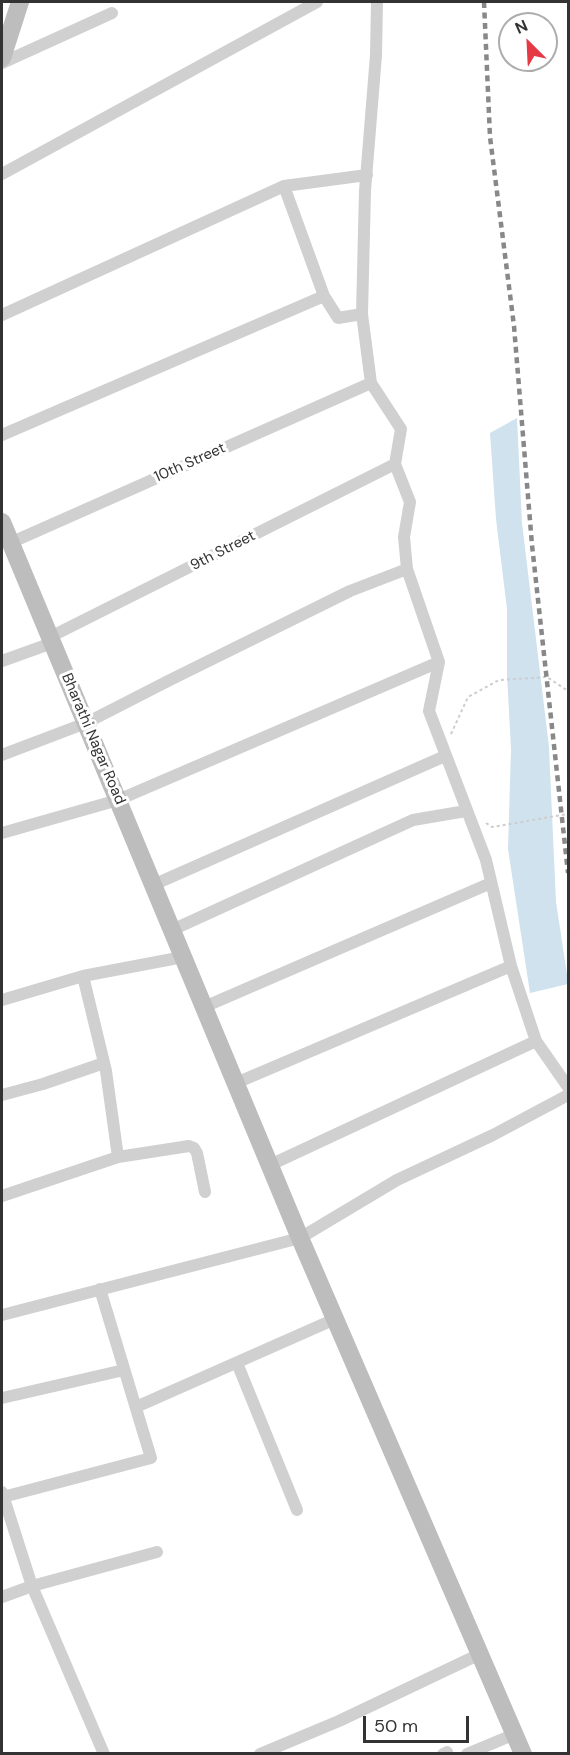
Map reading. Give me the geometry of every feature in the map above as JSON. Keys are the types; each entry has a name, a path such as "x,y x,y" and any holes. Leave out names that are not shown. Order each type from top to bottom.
{"main road":[{"path":"2,61 20,2"},
{"name":"Bharathi Nagar Road","path":"2,522 300,1238 523,1754"}],"street":[{"path":"2,174 298,6 317,2"},
{"path":"377,2 362,314 370,383 401,429 395,464 410,502 404,537 407,569 439,662 429,711 486,860 511,966 536,1041 568,1087"},
{"path":"2,61 112,14"},
{"path":"2,315 284,186 367,175"},
{"path":"284,186 324,296 338,318 362,314"},
{"path":"2,435 324,296"},
{"name":"10th Street","path":"10,543 370,383"},
{"name":"9th Street","path":"2,661 51,640 395,464"},
{"path":"2,755 86,723 350,591 407,569"},
{"path":"2,833 118,800 439,662"},
{"path":"153,885 445,756"},
{"path":"172,930 413,820 466,811"},
{"path":"204,1007 491,883"},
{"path":"2,1000 83,976 183,957"},
{"path":"236,1083 511,966"},
{"path":"83,976 104,1063 118,1157"},
{"path":"270,1165 536,1041"},
{"path":"2,1095 104,1063"},
{"path":"2,1315 300,1238 397,1180 493,1135 568,1095"},
{"path":"2,1196 118,1157 189,1146 197,1153 205,1192"},
{"path":"100,1289 151,1458 2,1495 32,1586 104,1754"},
{"path":"136,1407 335,1319"},
{"path":"237,1363 297,1510"},
{"path":"2,1398 124,1370"},
{"path":"2,1597 32,1586 158,1552"},
{"path":"260,1754 339,1721 480,1654"},
{"path":"467,1754 514,1734"},
{"path":"442,1754 447,1752 447,1754"}],"path":[{"path":"445,756 449,737 468,697 498,680 547,677 568,692"},
{"path":"466,811 492,827 568,814"}],"water":[{"path":"517,418 522,523 549,747 556,902 568,981 568,984 530,993 508,849 511,749 507,675 507,609 496,519 490,433"}],"railway":[{"path":"484,2 490,137 514,326 532,545 568,873"}]}
